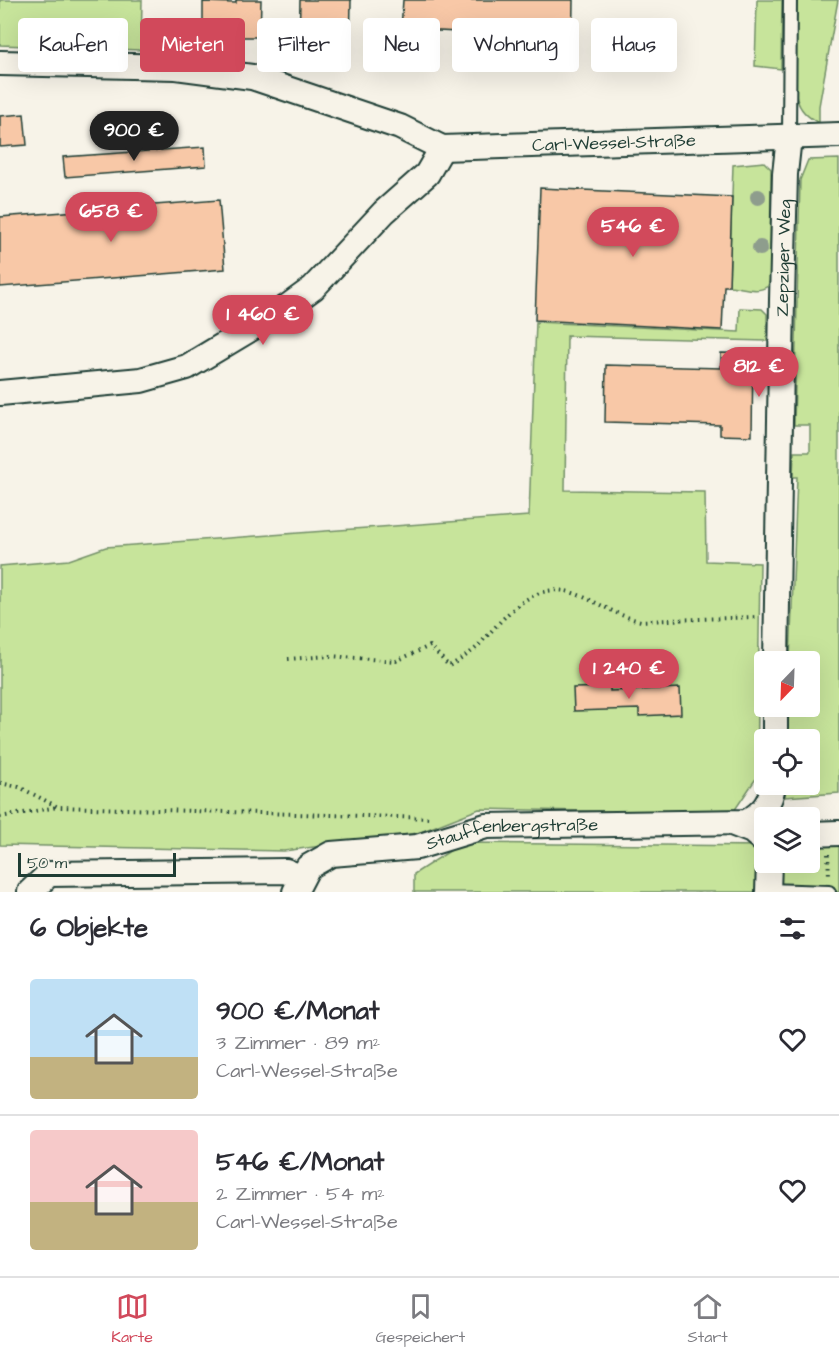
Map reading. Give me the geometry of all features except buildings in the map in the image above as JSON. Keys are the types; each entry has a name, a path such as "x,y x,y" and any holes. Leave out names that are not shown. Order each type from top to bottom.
{"street":[{"path":"0,63 176,67 252,77 400,126 441,148 427,174 384,212 313,288 287,308 187,367 141,380 0,393"},
{"name":"Carl-Wessel-Straße","path":"441,148 839,135"},
{"name":"Zepziger Weg","path":"776,651 785,174 789,137"},
{"name":"Stauffenbergstraße","path":"298,884 308,867 331,854 417,847 486,825 734,824 747,822 756,816 766,808 770,795"},
{"name":"Stauffenbergstraße","path":"734,824 754,833"},
{"path":"30,892 49,874 286,870 298,884"},
{"path":"768,891 769,873"}],"lane":[{"name":"Zepziger Weg","path":"789,137 790,0"},
{"path":"768,891 829,886"}],"path":[{"path":"288,659 330,656 396,661 430,646 449,666 474,650 497,624 530,597 544,589 574,593 623,617 641,621 776,617"},
{"path":"0,783 20,787 58,807"},
{"path":"0,817 58,807 308,816 423,816 446,821 456,834"},
{"path":"825,834 829,886"}],"green space":[{"path":"0,0 142,0 140,50 128,50 128,18 18,18 18,46 0,45"},
{"path":"757,0 782,0 781,69 755,66"},
{"path":"796,0 838,0 819,106 819,123 803,111 798,103 795,88"},
{"path":"839,159 839,793 820,794 820,729 787,729 788,717 820,717 820,651 790,651 797,477 793,477 794,452 810,452 810,425 794,425 800,180 808,160"},
{"path":"764,162 771,169 770,280 768,286 759,290 729,286 733,165"},
{"path":"740,308 762,309 767,314 767,341 567,336 565,490 705,492 706,561 760,563 759,651 754,651 754,717 758,717 758,729 754,729 754,781 734,811 710,813 479,809 418,833 284,851 0,845 0,566 69,560 106,547 529,516 536,322 739,332"},
{"path":"785,795 812,795 785,797"},
{"path":"462,843 754,846 754,873 820,873 820,844 839,843 839,892 414,892 414,874"}]}
